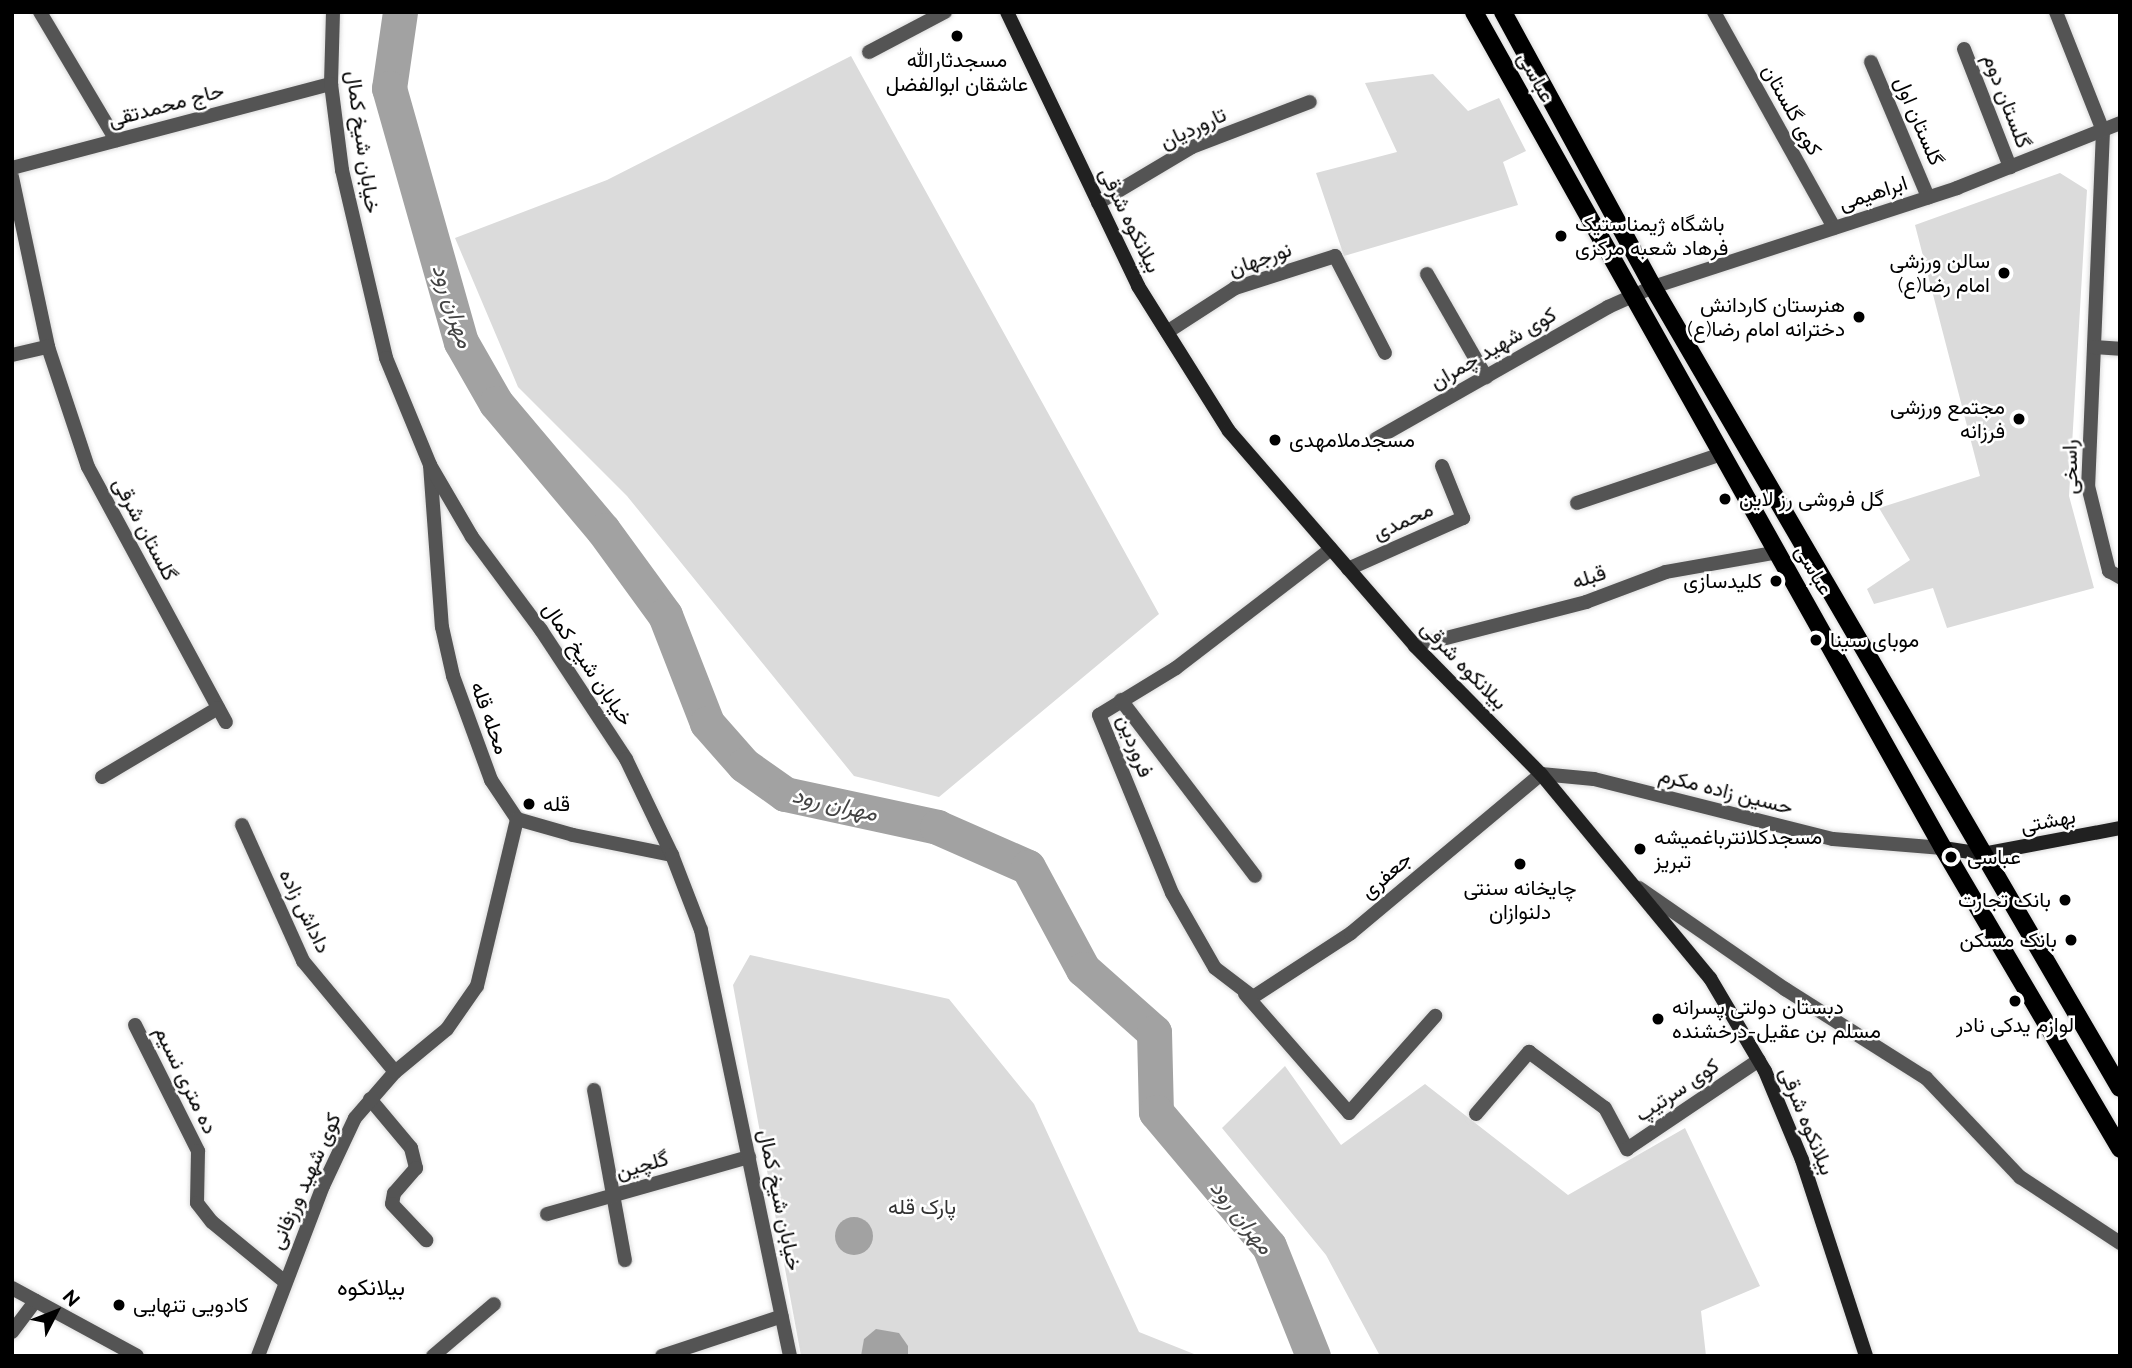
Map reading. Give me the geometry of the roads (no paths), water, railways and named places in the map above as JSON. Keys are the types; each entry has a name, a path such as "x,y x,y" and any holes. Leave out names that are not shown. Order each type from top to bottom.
{"main road":[{"name":"بیلانکوه شرقی","path":"1007,12 1138,286 1229,431 1415,646 1541,774 1710,978 1759,1060 1802,1160 1866,1356"},
{"name":"عباسى","path":"1474,12 1943,848 2120,1149"},
{"name":"عباسى","path":"1503,12 1654,287 1802,546 2120,1088"},
{"path":"1777,552 1802,546"},
{"name":"بهشتی","path":"1943,848 1983,854 2120,828"}],"street":[{"path":"40,12 116,140"},
{"name":"خیابان شیخ کمال","path":"333,12 331,84 342,170 383,346 430,465 472,537 541,630 626,759 671,855 701,930 790,1356"},
{"path":"869,52 945,12"},
{"name":"کوی گلستان","path":"1714,12 1834,228"},
{"path":"2056,12 2103,131"},
{"name":"گلستان دوم","path":"1965,49 2010,167"},
{"name":"گلستان اول","path":"1871,62 1928,198"},
{"name":"حاج محمدتقی","path":"12,168 331,84"},
{"name":"تاروردیان","path":"1098,203 1192,147 1310,102"},
{"name":"ابراهیمی","path":"1632,296 1928,198 2120,123"},
{"name":"راسخی","path":"2103,131 2088,486 2109,571 2120,576"},
{"name":"گلستان شرقی","path":"12,177 48,346 88,467 226,722"},
{"name":"نورجهان","path":"1167,332 1235,288 1335,256 1385,353"},
{"path":"1427,274 1486,377"},
{"name":"کوی شهید چمران","path":"1376,439 1632,296"},
{"path":"12,355 48,346"},
{"path":"2094,347 2120,348"},
{"path":"1577,503 1721,454"},
{"name":"محله قله","path":"430,465 442,627 453,676 491,780 517,818"},
{"name":"محمدی","path":"1348,569 1463,517 1442,466"},
{"name":"فروردین","path":"1249,996 1214,968 1172,893 1100,715 1176,668 1331,549"},
{"name":"قبله","path":"1415,646 1586,602 1666,572 1777,552"},
{"path":"1121,700 1255,877"},
{"path":"102,777 218,708"},
{"name":"حسین زاده مکرم","path":"1541,774 1594,779 1833,839 1943,848"},
{"name":"جعفری","path":"1249,996 1352,933 1541,774"},
{"path":"517,818 573,835 671,855"},
{"name":"کوی شهید ورزفانی","path":"257,1356 323,1186 355,1118 395,1072 447,1029 477,986 517,818"},
{"name":"داداش زاده","path":"242,825 303,961 395,1072"},
{"path":"1632,884 1785,989 1926,1078 2020,1177 2120,1244"},
{"path":"1249,996 1349,1113 1435,1016"},
{"name":"ده متری نسیم","path":"135,1025 198,1151 197,1203 212,1222 285,1282"},
{"name":"کوی سرتیپ","path":"1476,1114 1529,1052 1605,1108 1627,1149 1759,1060"},
{"path":"594,1090 625,1260"},
{"path":"370,1100 411,1148 415,1168 394,1193 392,1204 426,1240"},
{"name":"گلچین","path":"547,1214 749,1157"},
{"path":"12,1289 137,1356"},
{"path":"12,1332 35,1301"},
{"path":"433,1356 494,1304"},
{"path":"662,1356 782,1316"}],"waterway":[{"name":"مهران رود","path":"400,12 389,88 461,342 496,403 603,530 665,615 707,723 744,765 785,794 937,827 1028,867 1083,969 1154,1032 1156,1112 1269,1246 1313,1356"}],"place":[{"name":"مسجدثارالله عاشقان ابوالفضل","path":"957,36"},
{"name":"باشگاه ژیمناستیک فرهاد شعبه مرکزی","path":"1561,236"},
{"name":"سالن ورزشی امام رضا(ع)","path":"2004,273"},
{"name":"هنرستان کاردانش دخترانه امام رضا(ع)","path":"1859,317"},
{"name":"مجتمع ورزشی فرزانه","path":"2019,419"},
{"name":"مسجدملامهدی","path":"1275,440"},
{"name":"گل فروشی رز لاین","path":"1725,499"},
{"name":"کلیدسازی","path":"1776,581"},
{"name":"موبای سینا","path":"1816,640"},
{"name":"قله","path":"529,804"},
{"name":"مسجدکلانترباغمیشه تبریز","path":"1640,849"},
{"name":"عباسی","path":"1951,857"},
{"name":"چایخانه سنتی دلنوازان","path":"1520,864"},
{"name":"بانک تجارت","path":"2065,900"},
{"name":"بانک مسکن","path":"2071,940"},
{"name":"لوازم یدکی نادر","path":"2015,1001"},
{"name":"دبستان دولتی پسرانه مسلم بن عقیل-درخشنده","path":"1658,1019"},
{"name":"کادویی تنهایی","path":"119,1305"}],"district":[{"name":"بیلانکوه","path":"371,1287"}],"park label":[{"name":"پارک قله","path":"922,1207"}]}
